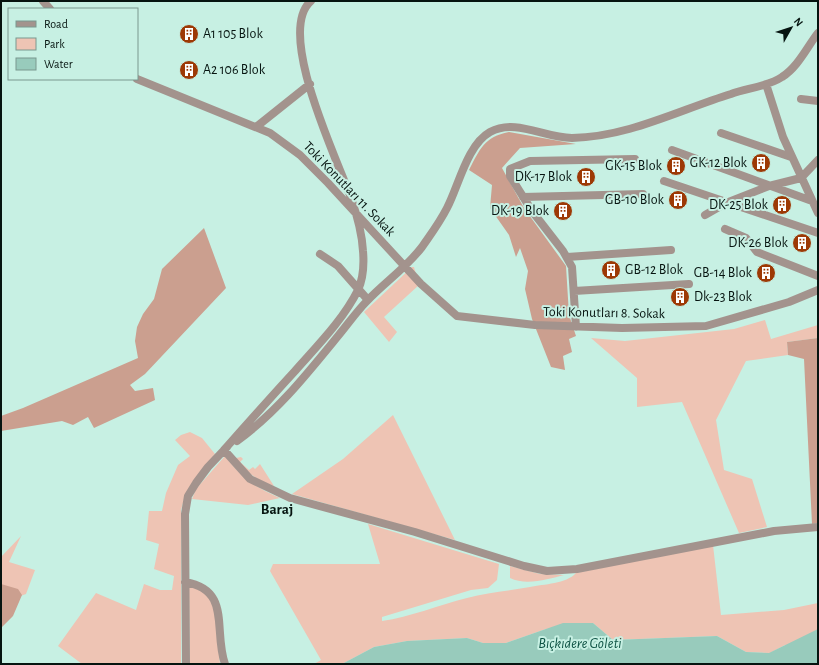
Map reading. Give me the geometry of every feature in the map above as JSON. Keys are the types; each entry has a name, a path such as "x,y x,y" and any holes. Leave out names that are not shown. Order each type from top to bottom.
{"street":[{"path":"186,664 185,514 188,496 204,472 311,354 341,316 362,279 363,252 355,214 341,171 323,128 300,49 302,15 307,5 311,1"},
{"path":"224,450 257,426 278,408 368,300 406,266 421,248 441,219 477,142 491,131 511,126 569,138 597,136 635,127 781,78 788,73 818,32"},
{"name":"Toki Konutları 11. Sokak","path":"138,79 270,133 300,155 328,182 355,214 406,266"},
{"path":"256,127 310,84"},
{"path":"766,84 782,137 818,213"},
{"path":"800,99 818,101"},
{"path":"721,133 792,157"},
{"path":"672,150 812,202"},
{"path":"576,327 572,267 523,197 510,176 510,169 530,161 635,159"},
{"path":"705,215 726,203 769,186 801,178 818,160"},
{"path":"664,181 818,233"},
{"path":"523,197 643,194"},
{"path":"726,229 746,238 757,252 818,276"},
{"path":"566,257 671,250"},
{"path":"320,254 338,266 357,290 368,300"},
{"name":"Toki Konutları 8. Sokak","path":"406,266 421,284 457,316 535,325 622,328 706,326 790,302 817,292"},
{"path":"574,291 689,284"},
{"path":"224,450 250,479 290,498 408,530 524,566 547,571 577,569 774,531 818,527"},
{"path":"185,582 204,588 216,601 219,612 221,653 225,664"}],"green space":[{"path":"412,267 414,267 419,285 384,317 397,332 389,342 364,312"},
{"path":"765,320 771,339 818,325 818,338 787,342 788,355 746,361 716,420 724,470 752,479 767,527 739,533 682,402 637,407 637,378 591,338 625,341 734,329"},
{"path":"393,415 455,540 292,494 343,459"},
{"path":"190,432 202,438 215,454 190,487 181,510 181,664 82,664 58,646 96,593 136,610 144,584 160,590 172,590 174,576 154,569 159,544 146,540 149,511 162,511 166,493 178,465 190,456 175,440 181,435"},
{"path":"225,456 237,471 255,486 280,498 248,505 192,499 196,489"},
{"path":"241,457 243,459 240,462 249,470 253,467 255,469 260,464 274,486 262,481 248,472 236,458"},
{"path":"368,524 499,564 497,580 488,588 471,590 382,617 382,621 403,617 475,596 554,583 572,577 576,573 713,545 721,615 784,610 818,603 818,664 785,645 770,653 746,652 717,636 613,640 593,623 546,629 506,643 483,643 467,638 407,641 374,647 342,664 314,664 321,660 270,571 273,564 380,564"},
{"path":"21,536 9,562 35,570 26,594 1,603 1,557"},
{"path":"510,566 540,574 564,575 530,582 516,580 510,578"},
{"path":"189,586 203,590 214,603 220,664 190,664"}],"shaded area":[{"path":"509,132 576,144 520,148 502,168 524,208 566,266 569,315 576,336 569,339 572,352 563,356 565,370 551,367 532,319 525,289 528,271 520,248 516,257 509,235 490,208 492,185 469,170 480,150 488,141 501,134"},
{"path":"204,228 226,288 145,374 130,385 135,391 153,388 155,400 94,428 88,417 73,425 62,421 1,431 1,416 23,408 138,358 135,341 137,327 143,314 154,299 162,269"},
{"path":"818,338 818,523 812,524 804,359 788,355 787,342"},
{"path":"1,584 18,589 22,595 13,616 1,628"}],"water":[{"name":"Bıçkıdere Göleti","path":"563,623 593,623 613,640 717,636 746,652 769,653 818,629 818,664 342,664 374,647 407,641 467,638 483,643 506,643"}],"place":[{"name":"A1 105 Blok","path":"189,34"},
{"name":"A2 106 Blok","path":"189,70"},
{"name":"GK-12 Blok","path":"761,163"},
{"name":"GK-15 Blok","path":"676,166"},
{"name":"DK-17 Blok","path":"586,177"},
{"name":"GB-10 Blok","path":"678,200"},
{"name":"DK-25 Blok","path":"782,205"},
{"name":"DK-19 Blok","path":"563,211"},
{"name":"DK-26 Blok","path":"802,243"},
{"name":"GB-12 Blok","path":"611,270"},
{"name":"GB-14 Blok","path":"766,273"},
{"name":"Dk-23 Blok","path":"680,297"}],"district":[{"name":"Baraj","path":"277,509"}]}
